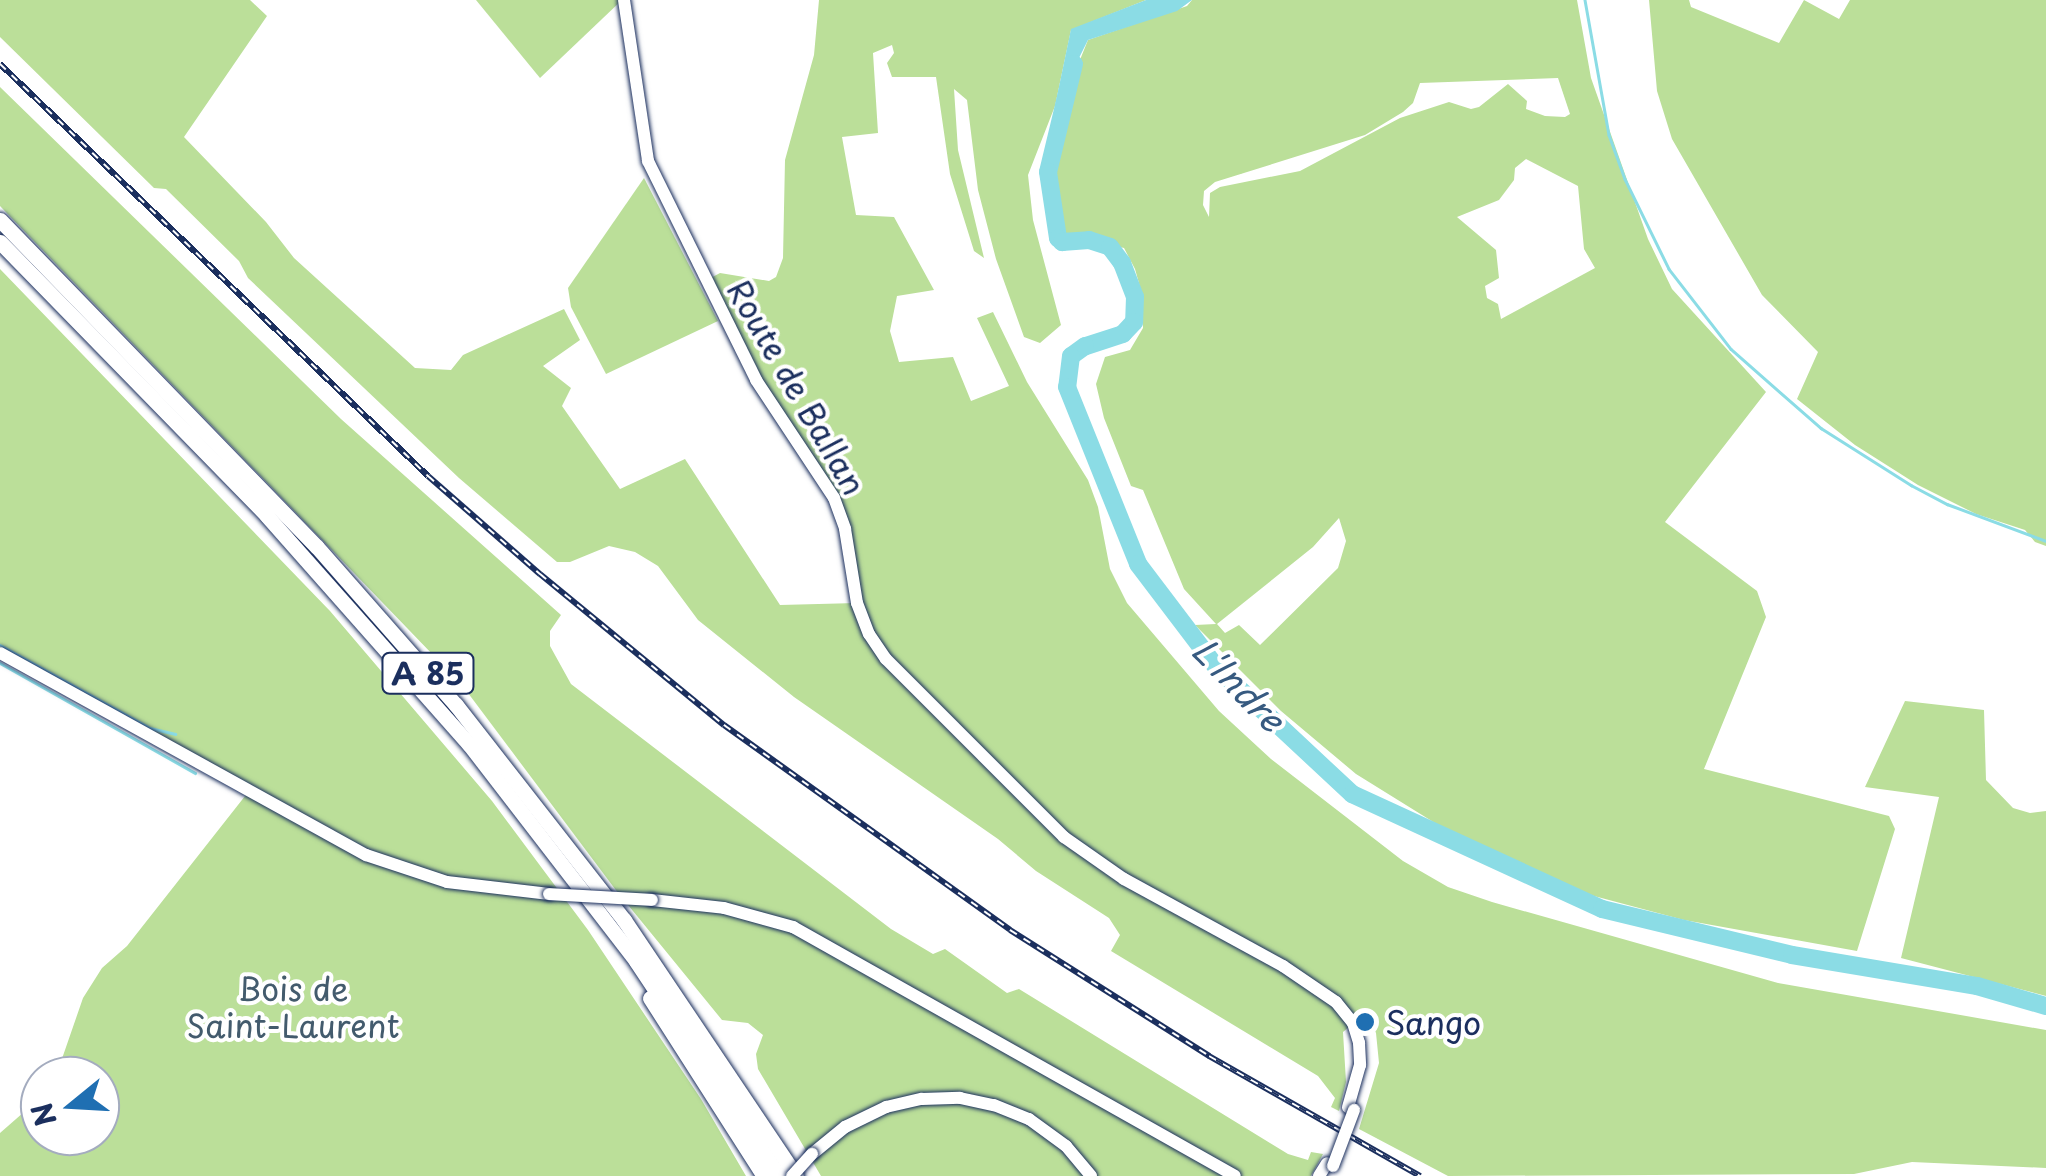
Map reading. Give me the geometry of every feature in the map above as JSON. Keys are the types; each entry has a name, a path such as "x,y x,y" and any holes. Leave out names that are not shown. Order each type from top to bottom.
{"highway":[{"name":"A 85","path":"0,220 318,547 480,735 658,967 794,1176"},
{"name":"A 85","path":"0,242 341,596 456,729 592,901 779,1176"},
{"path":"592,901 764,1176"}],"street":[{"name":"Route de Ballan","path":"624,0 648,160 660,193 756,380 834,498 844,529 857,603 869,634 886,659 1001,779 1081,850 1138,888 1284,966 1336,1002 1352,1022 1360,1065 1351,1109 1330,1168 1319,1176"},
{"path":"0,654 382,862 448,882 724,908 793,926 1235,1176"},
{"path":"794,1176 812,1154 845,1127 886,1107 922,1099 960,1098 994,1105 1028,1119 1066,1146 1091,1176"}],"green space":[{"path":"0,0 250,0 267,16 184,137 266,222 294,258 415,368 451,370 463,355 564,309 580,340 543,366 571,388 562,406 620,489 685,459 780,605 857,603 834,498 770,405 705,281 720,273 769,281 776,277 783,258 785,160 814,55 819,0 1146,0 1071,30 1055,106 1028,175 1033,220 1061,325 1040,343 1024,337 996,259 978,190 967,100 954,89 958,150 984,258 974,251 950,174 936,77 892,77 887,63 894,53 892,45 873,53 878,133 842,137 856,215 894,217 934,290 897,296 890,331 899,362 953,357 971,401 1009,386 977,318 993,312 1027,382 1088,480 1098,507 1110,569 1127,603 1219,711 1271,759 1403,861 1448,887 1492,902 1778,983 2046,1030 2046,1168 1912,1162 1854,1174 1448,1176 1359,1129 1379,1063 1376,1033 1367,1012 1343,1032 1346,1082 1339,1111 1331,1107 1335,1098 1318,1076 1111,951 1120,935 1109,918 1036,871 998,839 794,697 698,620 658,566 635,552 609,546 570,562 557,562 459,478 248,278 239,261 166,189 154,188 0,37"},
{"path":"476,0 622,0 540,78"},
{"path":"1192,0 1577,0 1591,78 1648,239 1672,289 1766,392 1665,522 1757,591 1766,617 1704,769 1889,816 1895,829 1857,951 1684,920 1594,896 1472,846 1356,774 1281,711 1195,625 1216,624 1184,589 1143,490 1131,486 1104,418 1096,384 1105,357 1130,350 1143,328 1142,294 1135,269 1124,248 1089,240 1062,242 1058,238 1048,172 1060,109 1088,40 1187,6","holes":["1558,78 1570,114 1565,117 1545,116 1526,109 1527,101 1508,84 1479,107 1471,109 1449,102 1400,118 1300,171 1220,187 1210,193 1209,217 1203,205 1204,191 1215,182 1365,135 1413,103 1420,83","1526,159 1578,186 1584,249 1595,268 1501,319 1498,304 1487,298 1485,286 1499,278 1496,250 1457,217 1499,200 1514,180 1515,168","1339,518 1346,541 1338,568 1260,645 1239,625 1225,633 1217,624 1313,547"]},
{"path":"1649,0 1689,0 1691,7 1779,43 1804,0 1839,19 1850,0 2046,0 2046,546 2035,542 2025,530 1976,514 1918,485 1855,445 1797,399 1818,352 1762,295 1672,139 1657,91"},
{"path":"0,87 341,419 561,615 550,631 550,646 571,684 891,929 933,954 945,949 1007,993 1019,989 1288,1154 1308,1160 1311,1152 1323,1154 1311,1176 821,1176 758,1069 756,1054 763,1035 748,1023 722,1020 615,889 462,685 0,206"},
{"path":"644,178 718,321 606,374 571,307 568,288"},
{"name":"Bois de Saint-Laurent","path":"0,269 330,611 492,801 588,930 701,1099 746,1176 0,1176 0,1133 20,1116 20,1156 120,1156 120,1056 63,1056 83,998 102,968 127,946 249,791 0,653"},
{"path":"1905,701 1984,710 1986,780 2013,808 2030,813 2046,811 2046,996 1901,958 1939,797 1865,787"}],"water":[{"path":"1146,0 1192,0 1177,11 1088,40 1055,106 1071,29"}],"waterway":[{"path":"1585,0 1609,135 1625,179 1669,269 1731,349 1821,428 1911,485 1947,504 2046,541"},
{"name":"L'Indre","path":"1074,64 1048,172 1058,238 1062,242 1089,240 1110,247 1122,263 1135,297 1134,322 1123,334 1085,346 1071,356 1067,387 1138,564 1217,668 1352,794 1602,909 1792,955 1977,986 2046,1006"},
{"path":"0,645 150,728 175,734"},
{"path":"0,663 195,773"}],"railway":[{"path":"0,64 428,476 724,725 1010,930 1209,1056 1420,1176"}],"place":[{"name":"Sango","path":"1365,1022"}]}
